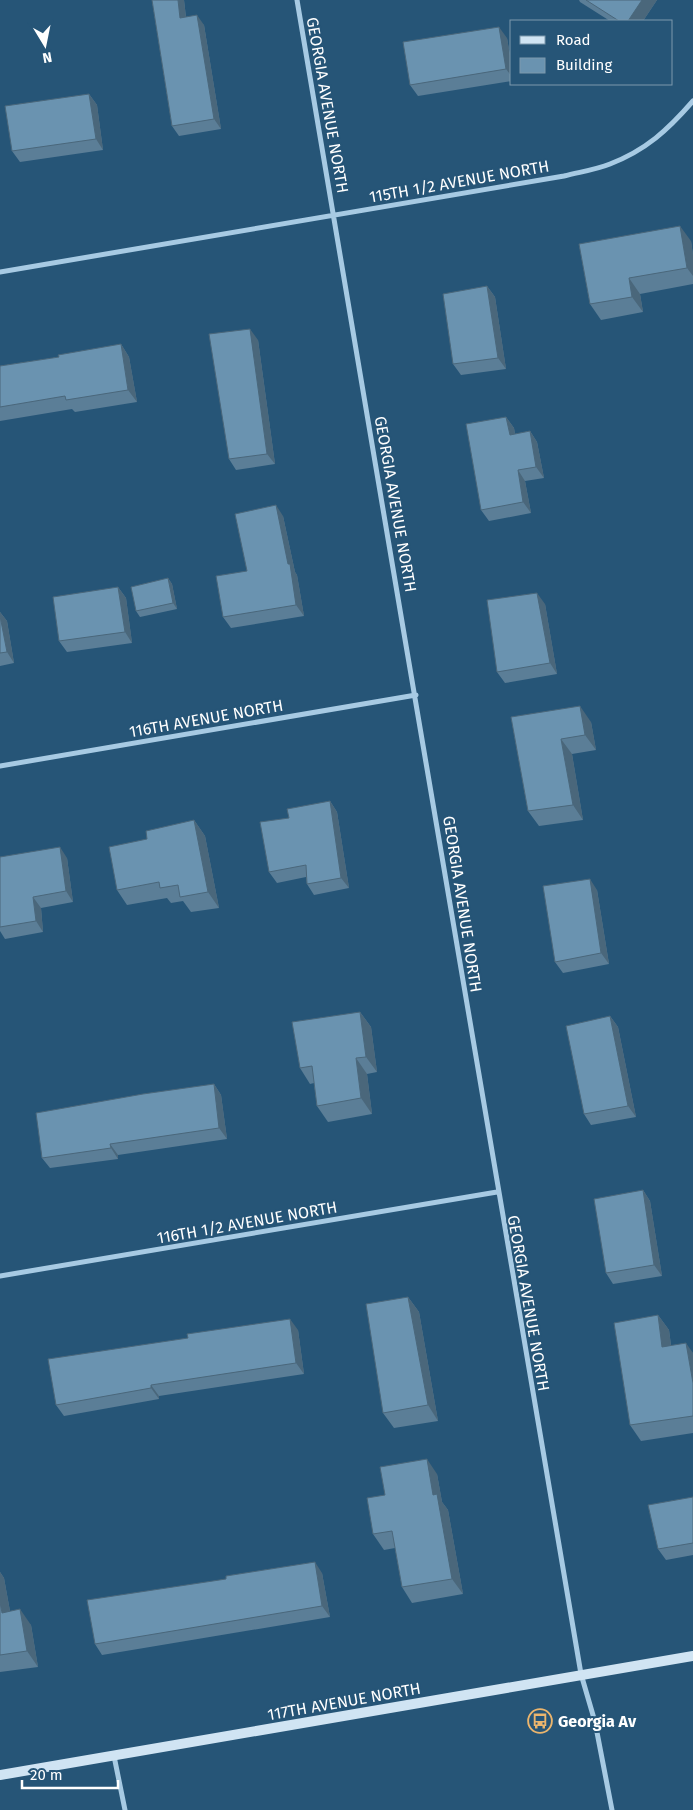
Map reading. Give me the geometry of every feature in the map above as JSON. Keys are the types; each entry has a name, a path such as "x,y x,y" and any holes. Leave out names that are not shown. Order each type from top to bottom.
{"street":[{"name":"GEORGIA AVENUE NORTH","path":"297,0 416,695 497,1192 581,1674 595,1722 612,1810"},
{"name":"115TH 1/2 AVENUE NORTH","path":"0,272 564,176 608,165 646,147 675,122 693,101"},
{"name":"116TH AVENUE NORTH","path":"0,766 416,695"},
{"name":"116TH 1/2 AVENUE NORTH","path":"0,1276 497,1192"},
{"name":"117TH AVENUE NORTH","path":"0,1775 693,1656"},
{"path":"114,1756 125,1810"}],"building":[{"path":"152,0 178,0 180,18 197,15 214,119 172,126"},
{"path":"586,0 642,0 629,20 617,20"},
{"path":"499,27 506,69 410,85 403,42"},
{"path":"89,94 96,139 12,151 5,106"},
{"path":"680,226 687,268 629,278 632,297 590,304 579,244"},
{"path":"487,286 498,358 453,364 443,294"},
{"path":"250,329 267,454 229,459 209,334"},
{"path":"121,344 128,390 66,400 65,396 0,407 0,366 59,357 58,355"},
{"path":"506,417 510,435 530,431 536,467 518,470 523,502 481,510 466,424"},
{"path":"276,505 288,564 290,564 296,605 223,617 216,576 247,571 235,514"},
{"path":"168,578 173,603 136,611 131,587"},
{"path":"118,587 125,632 59,641 53,597"},
{"path":"537,593 550,663 497,672 487,600"},
{"path":"0,616 7,652 0,653"},
{"path":"580,706 585,735 561,739 573,805 528,811 511,717"},
{"path":"330,801 341,878 307,884 306,865 269,872 260,822 289,818 287,809"},
{"path":"194,820 208,892 180,897 178,885 160,888 159,882 117,890 109,847 147,839 146,831"},
{"path":"60,847 66,891 33,897 36,921 0,927 0,857"},
{"path":"590,879 601,953 555,962 543,886"},
{"path":"360,1012 366,1057 356,1058 361,1098 317,1106 312,1066 300,1068 292,1022"},
{"path":"610,1016 628,1106 584,1114 566,1026"},
{"path":"214,1084 219,1128 110,1144 111,1148 42,1158 36,1113 143,1094"},
{"path":"643,1190 654,1265 606,1273 594,1199"},
{"path":"408,1297 428,1405 383,1413 366,1304"},
{"path":"658,1315 662,1347 686,1343 693,1383 693,1416 630,1425 614,1323"},
{"path":"290,1319 296,1363 151,1385 151,1388 56,1405 48,1359 188,1338 187,1334"},
{"path":"427,1459 433,1495 437,1494 452,1579 402,1587 392,1531 373,1534 367,1498 385,1495 380,1467"},
{"path":"693,1497 693,1543 658,1549 648,1505"},
{"path":"315,1562 322,1606 95,1644 87,1600 226,1579 226,1576"},
{"path":"0,1602 2,1613 20,1609 27,1651 0,1655"}],"place":[{"name":"Georgia Av","path":"540,1721"}]}
